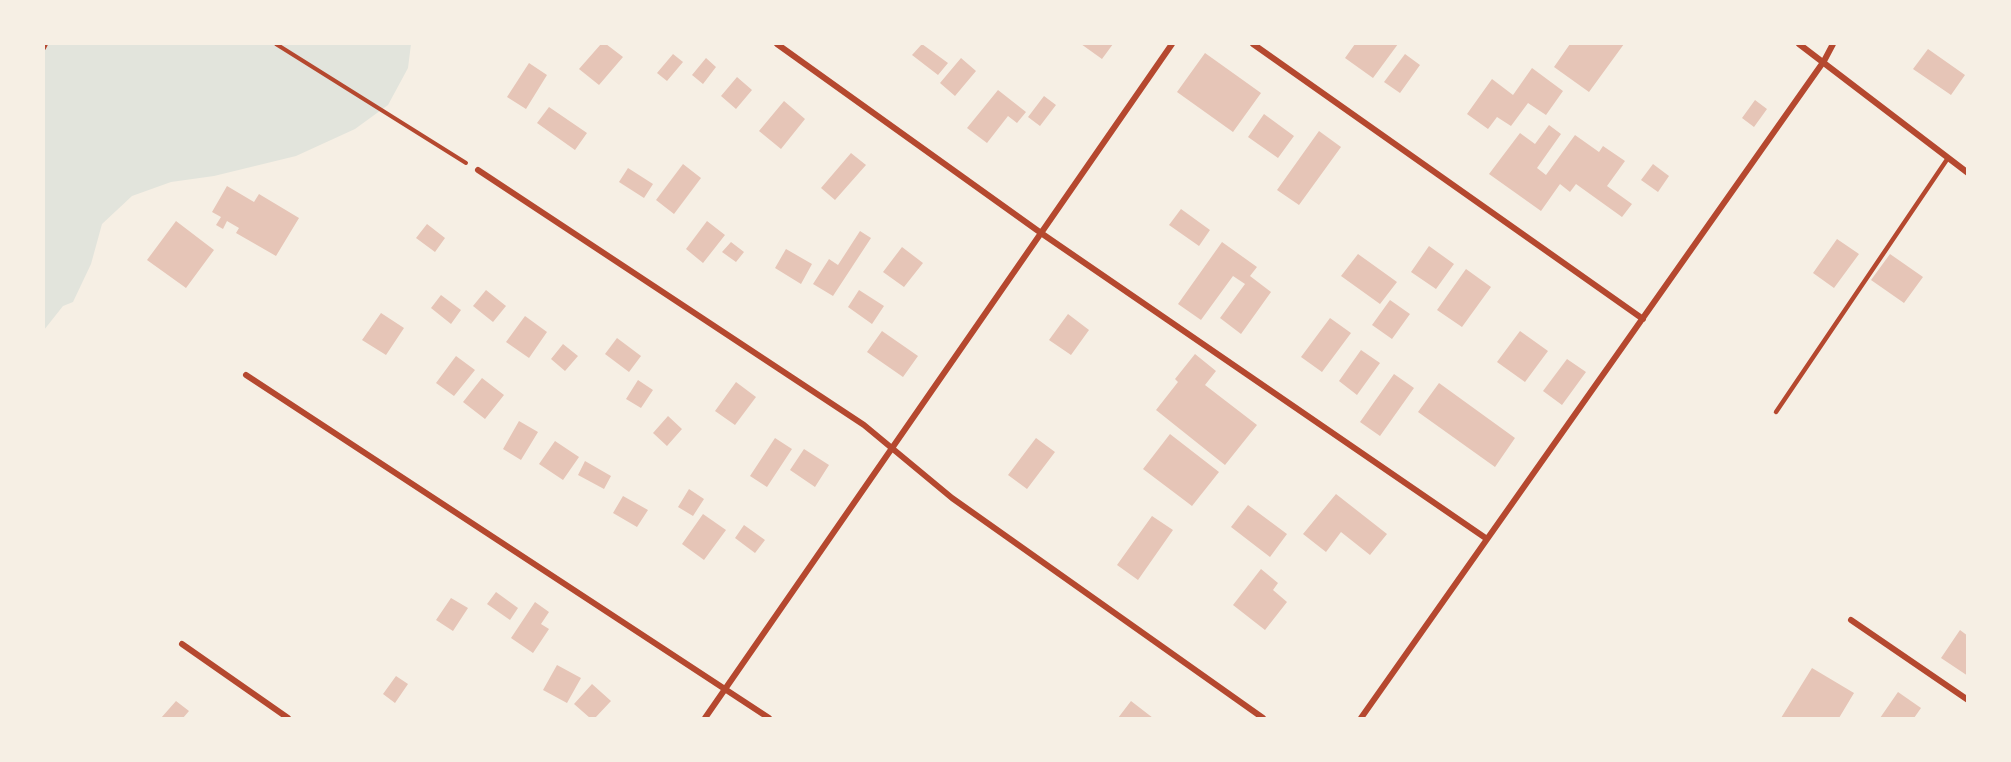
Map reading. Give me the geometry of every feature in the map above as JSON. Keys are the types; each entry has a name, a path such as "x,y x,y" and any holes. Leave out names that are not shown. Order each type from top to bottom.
{"street":[{"path":"777,44 1041,233 1487,539"},
{"path":"705,718 1172,44"},
{"path":"1253,44 1642,319"},
{"path":"1799,44 1968,173"},
{"path":"1361,718 1824,61 1833,44"},
{"path":"478,170 864,425 952,498 1263,718"},
{"path":"246,375 769,718"},
{"path":"1851,620 1968,700"},
{"path":"182,644 288,718"}],"lane":[{"path":"1776,412 1948,158"}],"path":[{"path":"44,48 46,44"},
{"path":"276,44 478,170"}],"shaded area":[{"path":"44,44 411,44 408,68 388,105 355,129 296,156 214,176 171,182 132,196 102,224 91,264 73,302 63,306 44,330"}],"building":[{"path":"601,44 606,44 623,57 599,85 579,69"},
{"path":"922,44 948,63 938,75 912,55"},
{"path":"1081,44 1113,44 1102,59"},
{"path":"1355,44 1398,44 1373,78 1345,58"},
{"path":"1570,44 1624,44 1589,92 1554,67"},
{"path":"1928,49 1965,75 1951,95 1913,69"},
{"path":"1205,53 1261,93 1233,132 1177,92"},
{"path":"673,54 683,62 667,81 657,73"},
{"path":"1405,54 1420,65 1400,93 1384,82"},
{"path":"706,58 716,67 703,84 692,75"},
{"path":"961,58 976,71 955,96 940,83"},
{"path":"529,63 547,75 526,109 507,97"},
{"path":"1532,68 1563,91 1546,115 1528,103 1511,126 1497,117 1488,129 1467,114 1492,79 1513,95"},
{"path":"737,77 752,90 736,109 721,96"},
{"path":"998,90 1026,112 1017,123 1008,116 987,143 967,128"},
{"path":"1044,96 1056,105 1040,126 1028,117"},
{"path":"1755,100 1767,109 1754,127 1742,118"},
{"path":"784,101 805,119 781,149 759,131"},
{"path":"549,107 587,133 575,150 537,123"},
{"path":"1264,114 1294,136 1278,158 1248,137"},
{"path":"1549,125 1561,134 1537,168 1546,175 1575,135 1599,152 1603,146 1625,161 1607,186 1632,204 1622,217 1576,184 1570,192 1560,184 1541,211 1489,174 1520,133 1535,144"},
{"path":"1319,131 1341,147 1299,205 1277,190"},
{"path":"851,153 866,165 835,200 821,188"},
{"path":"683,164 701,178 674,214 656,200"},
{"path":"1653,164 1669,176 1658,192 1641,180"},
{"path":"628,168 653,184 644,198 619,182"},
{"path":"227,186 254,202 259,194 299,218 276,256 236,233 239,228 227,221 223,229 216,225 221,217 212,212"},
{"path":"1181,209 1210,230 1199,246 1169,225"},
{"path":"176,221 214,250 186,288 147,260"},
{"path":"707,221 725,235 703,263 686,249"},
{"path":"427,224 445,238 435,252 416,238"},
{"path":"860,231 871,238 833,296 813,284 829,259 838,265"},
{"path":"1837,239 1859,254 1834,288 1813,273"},
{"path":"731,242 744,252 736,262 722,252"},
{"path":"1222,242 1257,267 1250,276 1271,292 1241,334 1220,318 1245,284 1233,276 1201,320 1178,304"},
{"path":"1429,246 1454,264 1436,289 1411,272"},
{"path":"902,247 923,263 904,287 883,272"},
{"path":"786,249 812,264 801,284 775,268"},
{"path":"1358,254 1397,282 1380,304 1341,276"},
{"path":"1890,254 1923,277 1904,303 1871,280"},
{"path":"1466,269 1491,287 1462,327 1437,310"},
{"path":"486,290 506,306 493,322 473,306"},
{"path":"859,290 884,306 872,324 848,307"},
{"path":"441,295 461,310 451,324 431,308"},
{"path":"1390,300 1410,314 1392,339 1372,325"},
{"path":"381,313 404,328 386,355 362,340"},
{"path":"1068,314 1089,330 1071,355 1049,340"},
{"path":"525,316 547,332 529,358 506,342"},
{"path":"1330,318 1351,333 1322,372 1301,357"},
{"path":"882,331 918,356 903,377 867,352"},
{"path":"1520,331 1548,351 1525,382 1497,362"},
{"path":"617,338 641,356 629,372 605,354"},
{"path":"563,344 578,356 565,371 551,359"},
{"path":"1361,350 1380,363 1357,395 1339,381"},
{"path":"1195,354 1216,371 1205,385 1257,425 1225,465 1156,410 1178,382 1175,379"},
{"path":"456,356 475,370 454,396 436,383"},
{"path":"1567,359 1586,372 1562,405 1543,391"},
{"path":"1394,374 1414,388 1380,436 1360,422"},
{"path":"482,378 504,395 485,419 463,402"},
{"path":"638,380 653,390 641,408 626,399"},
{"path":"736,382 756,397 735,425 715,411"},
{"path":"1439,383 1515,438 1495,467 1418,412"},
{"path":"668,416 682,429 667,446 653,433"},
{"path":"519,421 538,432 521,460 503,449"},
{"path":"1170,434 1219,472 1192,506 1143,469"},
{"path":"775,438 792,449 767,487 750,476"},
{"path":"1036,438 1055,452 1027,489 1008,475"},
{"path":"555,441 579,457 563,480 539,464"},
{"path":"804,449 829,465 815,487 790,470"},
{"path":"585,461 611,476 604,489 578,475"},
{"path":"689,489 704,499 693,516 678,507"},
{"path":"1336,494 1387,534 1370,555 1341,532 1326,552 1303,534"},
{"path":"623,496 648,510 637,527 613,513"},
{"path":"1248,505 1287,534 1270,557 1231,527"},
{"path":"703,514 726,530 704,560 682,544"},
{"path":"1152,516 1173,530 1138,580 1117,565"},
{"path":"744,525 765,540 755,553 735,538"},
{"path":"1261,569 1278,583 1273,590 1287,602 1265,630 1233,605"},
{"path":"496,592 518,608 510,620 487,604"},
{"path":"451,598 468,608 453,631 436,620"},
{"path":"535,602 549,612 541,624 549,629 533,653 511,638"},
{"path":"1960,630 1968,636 1968,676 1941,658"},
{"path":"557,665 581,678 567,703 543,690"},
{"path":"1812,668 1854,693 1839,718 1781,718"},
{"path":"396,676 408,684 395,703 383,694"},
{"path":"592,684 611,701 595,718 590,718 574,704"},
{"path":"1898,692 1921,708 1914,718 1880,718"},
{"path":"176,701 189,711 183,718 161,718"},
{"path":"1131,701 1153,718 1118,718"}]}
